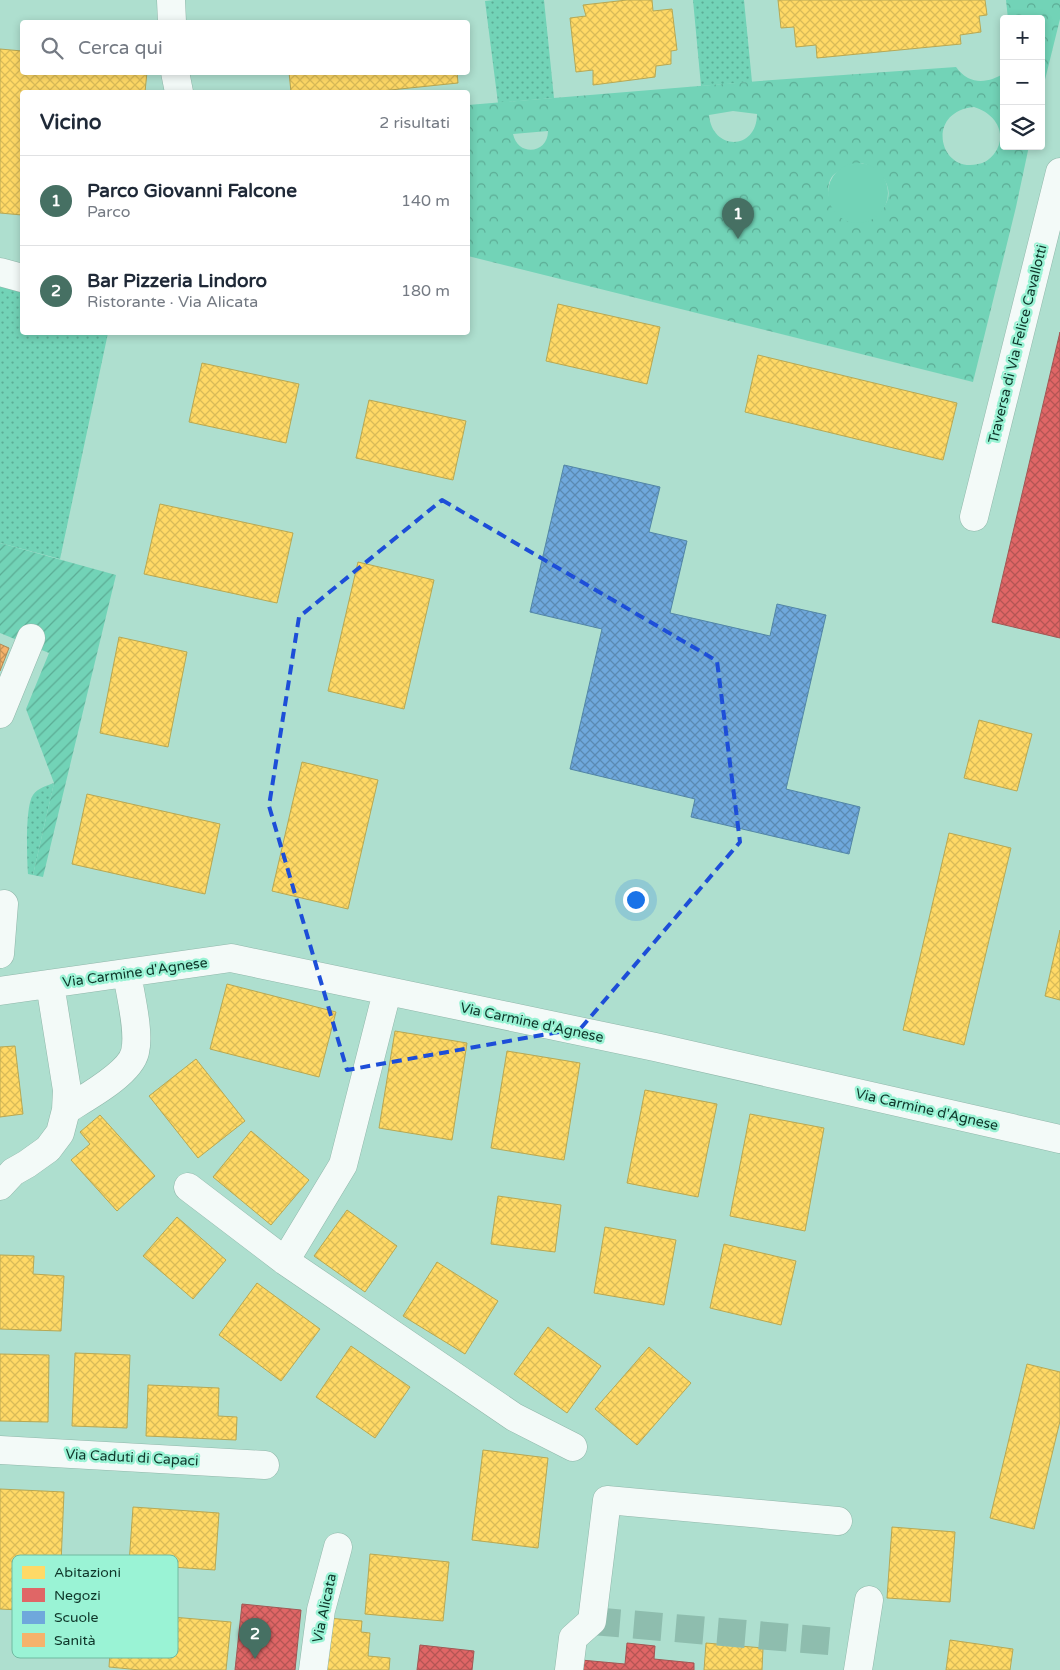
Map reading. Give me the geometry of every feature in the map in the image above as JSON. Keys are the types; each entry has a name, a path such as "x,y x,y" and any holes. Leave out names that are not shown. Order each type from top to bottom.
{"street":[{"path":"171,0 172,20"},
{"path":"175,75 178,90"},
{"name":"Traversa di Via Felice Cavallotti","path":"974,517 1060,172"},
{"path":"0,272 20,277"},
{"path":"0,714 32,638"},
{"path":"0,954 4,904"},
{"name":"Via Carmine d'Agnese","path":"0,991 231,958 655,1047 1060,1139"},
{"path":"66,1110 107,1084 131,1063 135,1053 137,1038 127,973"},
{"path":"0,1186 13,1172 48,1149 60,1133 66,1110 67,1090 50,984"},
{"path":"285,1261 344,1165 387,992"},
{"path":"188,1187 285,1261 514,1417 573,1447"},
{"name":"Via Caduti di Capaci","path":"0,1450 264,1464"},
{"path":"569,1670 573,1638 592,1621 607,1500 838,1521"},
{"name":"Via Alicata","path":"313,1670 321,1610 338,1547"},
{"path":"858,1670 869,1600"}],"highlighted area":[{"path":"442,500 717,661 740,842 581,1028 347,1070 269,806 299,617"}],"green space":[{"path":"544,0 554,98 498,103 485,1"},
{"path":"693,0 744,0 752,82 701,86"},
{"path":"1006,0 1060,0 1060,19 1045,80 1045,15 1008,15"},
{"path":"956,67 966,77 977,81 996,78 1000,76 1000,132 994,119 982,110 974,107 958,111 948,119 943,130 943,141 947,152 954,160 965,165 985,162 992,156 1000,139 1000,150 1028,150 973,382 470,256 470,105","holes":["733,111 757,114 755,126 750,135 743,140 734,142 718,135 712,127 709,115","548,131 547,139 538,148 532,150 521,146 513,134","862,163 869,166 885,180 889,193 888,200 881,210 864,219 846,220 837,213 831,204 828,192 830,181 837,172 846,168"]},
{"path":"858,163 874,168 879,172 883,177 888,193 883,209 879,214 874,218 858,223 842,218 837,214 833,209 828,193 833,177 837,172 842,168"},
{"path":"0,284 20,289 20,335 108,335 60,559 0,543"},
{"path":"0,543 116,575 43,877 33,875 54,783 26,709 49,653 0,633"},
{"path":"54,783 33,875 28,874 27,833 30,801 33,795 42,787"}],"building: Abitazioni":[{"path":"627,0 652,0 653,11 672,9 677,50 671,51 671,64 656,66 655,77 593,85 593,70 576,72 570,18 586,16 583,5"},
{"path":"778,0 985,0 987,15 979,16 981,32 960,35 961,44 817,58 816,45 796,47 794,27 781,28"},
{"path":"0,49 20,51 20,75 147,75 145,90 20,90 20,215 0,213"},
{"path":"289,75 457,75 458,83 390,90 291,90"},
{"path":"558,304 660,327 647,384 546,361"},
{"path":"758,355 957,403 943,460 745,412"},
{"path":"202,363 299,384 286,443 189,422"},
{"path":"369,400 466,421 453,480 356,458"},
{"path":"160,504 293,533 277,603 144,574"},
{"path":"358,562 434,580 404,709 328,691"},
{"path":"119,637 187,652 168,747 100,733"},
{"path":"979,720 1032,734 1017,791 964,778"},
{"path":"302,762 378,780 348,909 272,891"},
{"path":"87,794 220,824 205,894 72,864"},
{"path":"949,833 1011,848 964,1045 903,1030"},
{"path":"1060,930 1060,1000 1045,996"},
{"path":"227,984 336,1012 319,1077 210,1049"},
{"path":"395,1031 467,1043 452,1140 379,1128"},
{"path":"15,1046 23,1114 0,1117 0,1047"},
{"path":"507,1051 580,1063 564,1160 491,1148"},
{"path":"196,1059 245,1121 198,1158 149,1096"},
{"path":"645,1090 717,1104 698,1197 627,1183"},
{"path":"750,1114 824,1128 805,1231 730,1216"},
{"path":"100,1115 155,1176 117,1211 71,1160 90,1144 80,1132"},
{"path":"251,1131 309,1180 271,1225 213,1177"},
{"path":"498,1196 561,1205 555,1252 491,1244"},
{"path":"347,1210 397,1246 365,1292 314,1256"},
{"path":"177,1217 226,1260 193,1299 143,1256"},
{"path":"605,1227 676,1240 664,1305 594,1293"},
{"path":"724,1244 796,1261 781,1325 710,1308"},
{"path":"0,1255 34,1256 33,1274 64,1276 61,1331 0,1329"},
{"path":"437,1262 498,1301 465,1354 403,1316"},
{"path":"257,1283 320,1329 281,1381 219,1335"},
{"path":"548,1327 601,1366 567,1413 514,1374"},
{"path":"351,1346 410,1387 375,1438 316,1397"},
{"path":"649,1347 691,1383 637,1445 595,1409"},
{"path":"75,1353 130,1355 127,1428 72,1426"},
{"path":"0,1354 49,1355 48,1422 0,1421"},
{"path":"1027,1364 1060,1372 1060,1421 1034,1529 990,1518"},
{"path":"148,1385 219,1388 218,1416 237,1417 236,1440 146,1436"},
{"path":"483,1450 548,1458 538,1548 472,1540"},
{"path":"0,1489 64,1492 61,1555 12,1555 12,1610 0,1609"},
{"path":"133,1507 219,1513 215,1570 178,1567 178,1555 130,1555"},
{"path":"892,1527 955,1532 950,1602 887,1598"},
{"path":"370,1554 449,1562 443,1621 365,1614"},
{"path":"178,1618 231,1622 226,1670 140,1670 109,1667 110,1658 178,1658"},
{"path":"328,1618 362,1621 361,1632 370,1633 368,1656 390,1658 389,1670 324,1670"},
{"path":"950,1640 1013,1649 1010,1670 946,1670"},
{"path":"706,1643 763,1648 762,1670 704,1670"}],"building: Negozi":[{"path":"1060,332 1060,638 992,622"},
{"path":"242,1604 301,1610 295,1670 235,1670"},
{"path":"627,1643 655,1646 654,1659 694,1663 694,1670 580,1670 581,1660 625,1664"},
{"path":"420,1645 474,1651 472,1670 417,1670"}],"building: Scuole":[{"path":"564,465 660,487 649,532 687,541 670,613 770,636 777,604 826,615 786,789 860,807 849,854 691,817 695,799 570,769 602,629 530,612"}],"building: Sanità":[{"path":"0,644 9,648 0,671"}],"tunnel":[{"path":"592,1621 839,1642"}],"place":[{"name":"Parco Giovanni Falcone","path":"738,239"},
{"name":"Bar Pizzeria Lindoro","path":"255,1659"}]}
